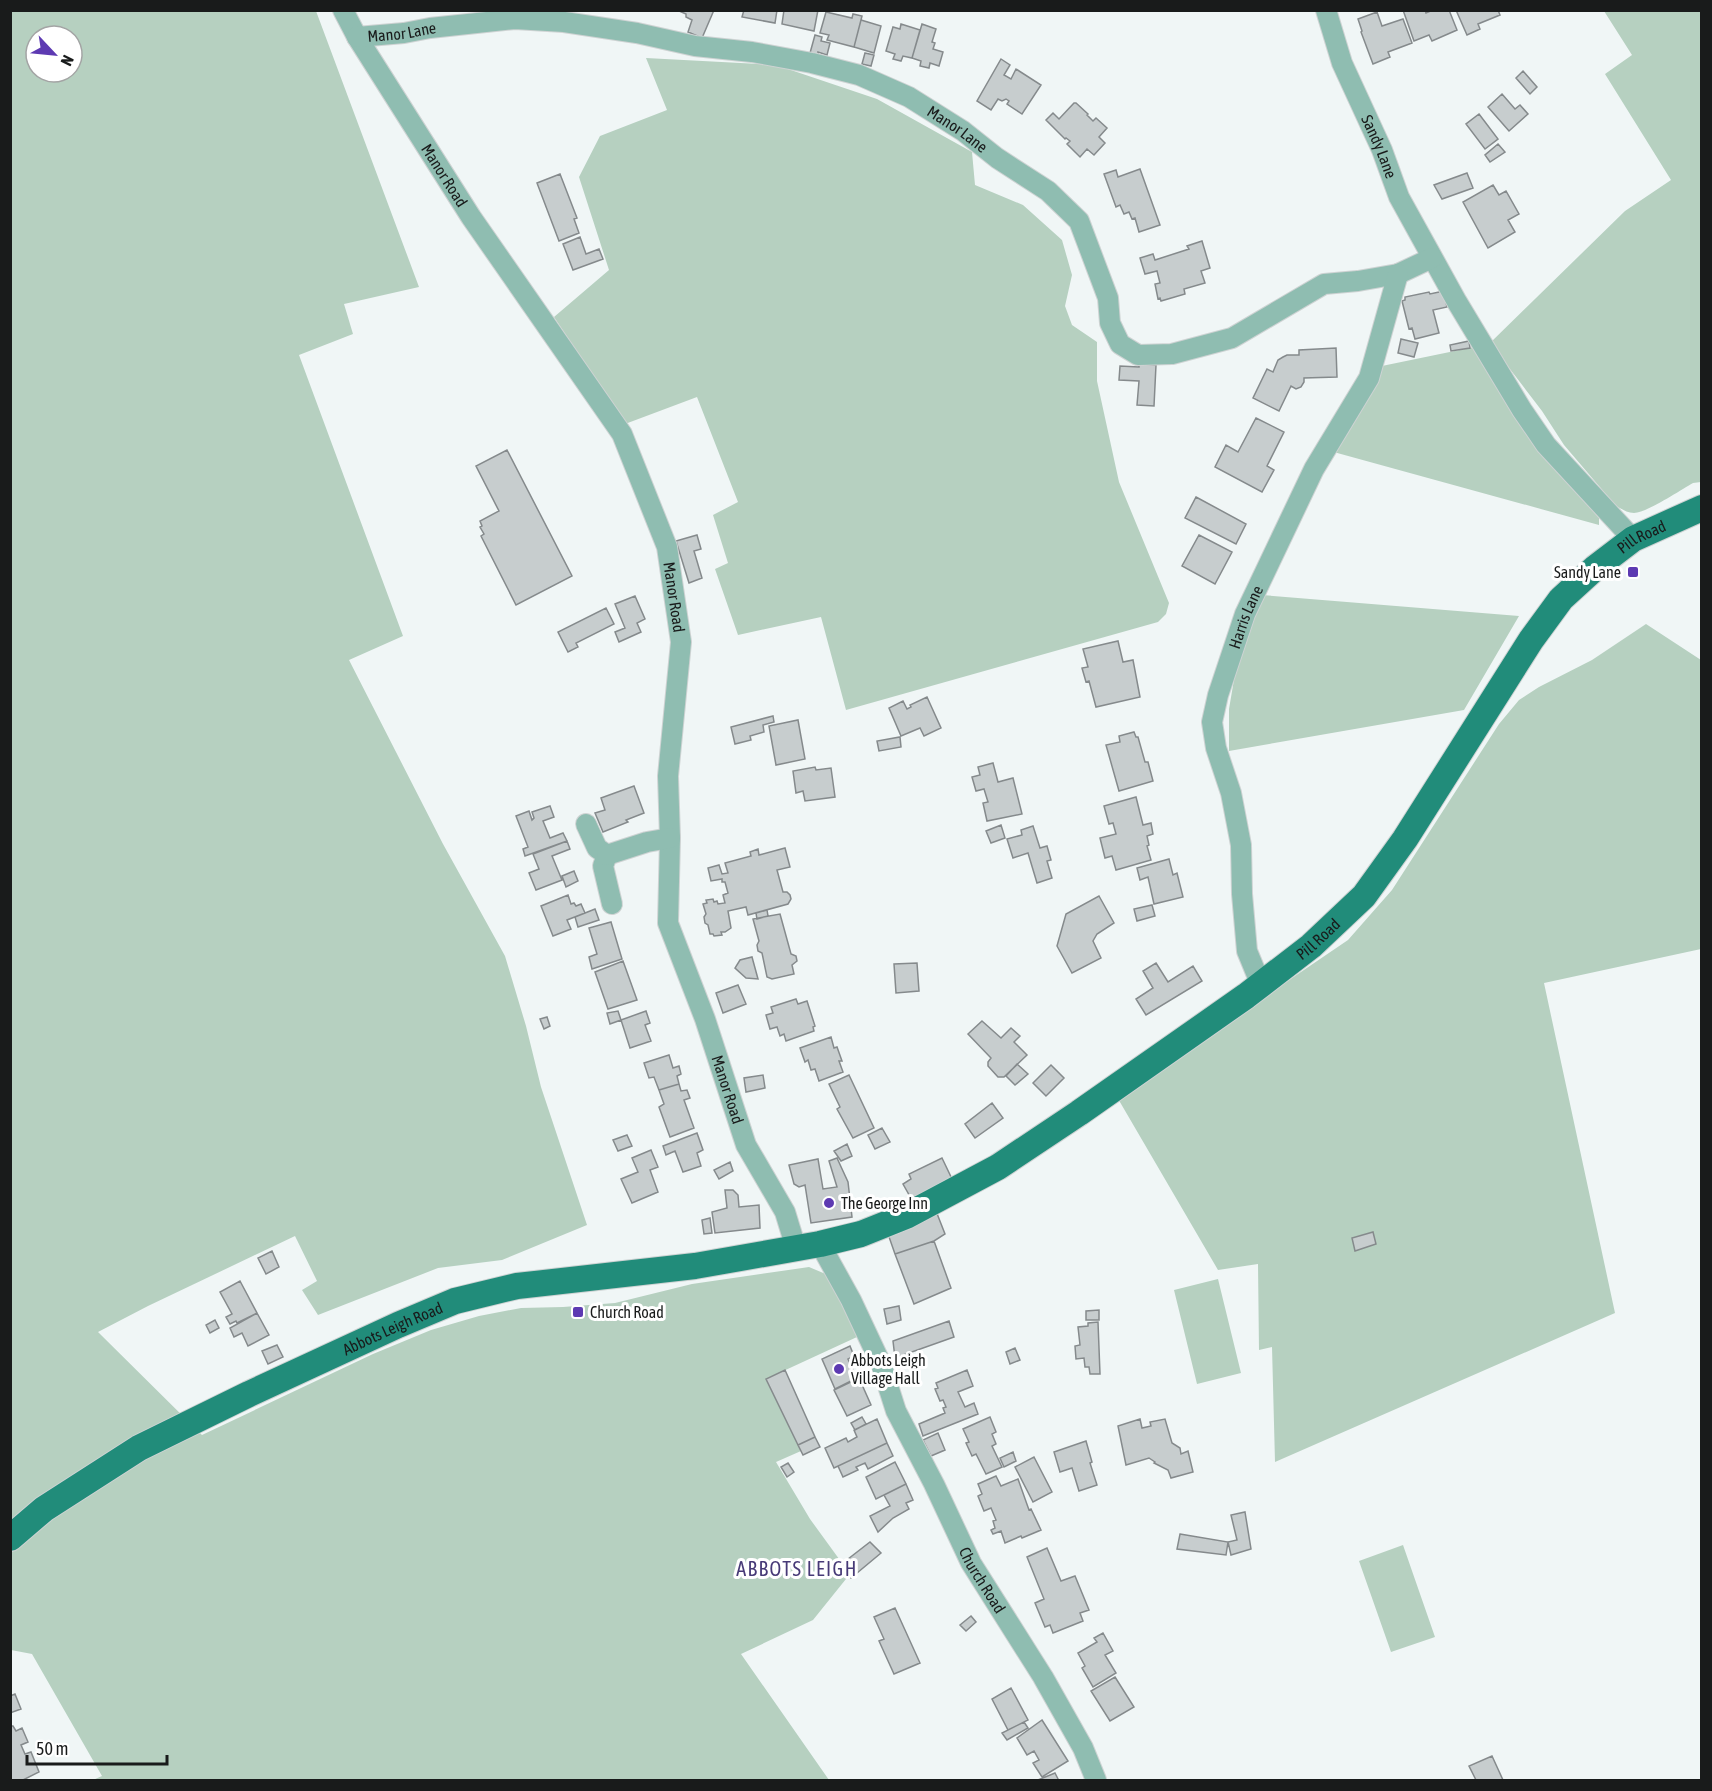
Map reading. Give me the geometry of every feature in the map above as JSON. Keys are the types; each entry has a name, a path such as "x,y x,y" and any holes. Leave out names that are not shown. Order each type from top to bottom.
{"main road":[{"name":"Pill Road","path":"808,1246 861,1234 906,1216 998,1167 1261,985 1311,946 1364,896 1405,839 1531,640 1561,599 1633,538 1701,508"},
{"name":"Abbots Leigh Road","path":"10,1538 44,1509 139,1448 398,1325 455,1301 517,1286 695,1266 808,1246"}],"street":[{"name":"Manor Road","path":"343,10 357,37 471,217 622,434 667,547 681,642 668,776 668,923 705,1019 746,1145 785,1212 808,1246"},
{"name":"Sandy Lane","path":"1326,10 1342,63 1382,150 1399,197 1432,258 1522,410 1546,445 1633,538"},
{"name":"Manor Lane","path":"357,37 515,19 564,22 637,33 695,46 752,51 859,75 909,97 963,131 997,158 1048,191 1079,221 1108,298 1110,323 1120,344 1138,354 1172,354 1232,338 1324,284 1398,274 1432,258"},
{"name":"Harris Lane","path":"1261,985 1247,951 1241,845 1231,793 1216,748 1212,722 1245,614 1314,469 1369,378 1398,274"},
{"path":"585,824 597,848 607,855"},
{"path":"607,855 647,842 669,838"},
{"path":"607,855 603,866 612,904"},
{"name":"Church Road","path":"808,1246 856,1311 881,1364 896,1411 971,1563 1043,1677 1083,1748 1096,1780"}],"green space":[{"path":"10,11 316,11 419,287 344,304 353,334 299,355 403,636 349,660 443,844 505,956 541,1087 587,1225 502,1260 438,1268 318,1315 302,1290 317,1281 295,1236 98,1332 202,1435 373,1354 431,1330 479,1316 521,1308 615,1303 692,1284 809,1267 828,1275 857,1337 766,1379 801,1451 776,1462 810,1519 850,1574 813,1620 741,1654 829,1780 93,1780 102,1776 32,1654 11,1650"},
{"path":"1604,11 1701,11 1701,482 1693,483 1655,505 1634,513 1616,506 1564,445 1542,411 1490,343 1625,211 1671,180 1605,74 1632,55"},
{"path":"646,58 776,65 877,99 972,152 975,185 1023,205 1062,240 1072,275 1065,306 1072,325 1097,342 1097,381 1119,482 1169,603 1166,614 1158,622 846,710 821,617 738,635 715,569 728,563 713,515 738,502 697,397 625,424 554,317 609,270 579,177 600,136 667,110"},
{"path":"1474,347 1544,454 1599,518 1599,525 1330,451 1377,367"},
{"path":"1262,595 1519,616 1464,710 1229,751 1229,709 1237,662"},
{"path":"1646,624 1701,660 1701,949 1544,983 1615,1313 1275,1462 1272,1347 1259,1350 1258,1264 1218,1270 1117,1097 1348,940 1392,890 1499,724 1519,700 1592,660"},
{"path":"1218,1279 1241,1373 1197,1384 1174,1290"},
{"path":"1403,1545 1435,1637 1391,1652 1359,1561"}],"building":[{"path":"677,10 714,10 702,38 688,32 692,20"},
{"path":"744,10 777,10 775,23 742,17"},
{"path":"784,10 818,10 814,31 782,24"},
{"path":"1403,10 1425,10 1426,13 1433,10 1449,10 1457,30 1432,41 1429,35 1414,41"},
{"path":"1456,10 1498,10 1500,15 1478,24 1480,29 1467,35"},
{"path":"826,12 852,18 853,14 862,16 854,47 827,40 829,35 820,33"},
{"path":"1377,12 1382,26 1403,19 1412,43 1388,52 1390,57 1373,64 1358,19"},
{"path":"861,20 881,26 874,53 854,47"},
{"path":"901,24 920,30 912,58 903,56 901,61 893,59 895,54 886,51 893,27 900,29"},
{"path":"922,24 936,29 932,42 935,43 933,49 943,52 939,66 930,63 929,68 920,66 921,61 912,58"},
{"path":"815,35 822,37 821,41 830,43 827,55 818,52 818,55 810,53"},
{"path":"865,53 874,55 871,66 862,64"},
{"path":"1001,59 1010,65 1004,75 1011,79 1016,69 1041,85 1022,114 1007,104 1009,101 1006,99 1002,101 998,99 991,110 977,101"},
{"path":"1523,71 1537,87 1530,94 1516,78"},
{"path":"1502,94 1515,109 1520,105 1528,114 1509,131 1488,107"},
{"path":"1074,103 1093,121 1096,118 1107,128 1099,137 1105,143 1094,155 1087,149 1080,157 1067,144 1070,141 1046,120 1053,113 1059,119"},
{"path":"1479,114 1498,139 1485,149 1466,124"},
{"path":"1498,144 1505,152 1490,162 1485,155"},
{"path":"1140,169 1160,225 1139,232 1135,218 1132,219 1129,212 1124,214 1120,205 1116,207 1104,174 1116,170 1118,177"},
{"path":"1467,173 1473,188 1442,199 1434,185"},
{"path":"560,174 577,218 574,219 579,233 559,241 537,183"},
{"path":"1493,185 1499,195 1506,191 1519,214 1508,220 1515,232 1488,248 1463,202"},
{"path":"580,237 586,254 599,249 603,259 573,270 563,244"},
{"path":"1202,241 1210,268 1201,271 1205,283 1184,289 1185,294 1161,301 1160,298 1158,299 1155,284 1160,283 1157,271 1145,274 1140,258 1153,254 1155,260 1189,249 1187,246"},
{"path":"1444,291 1447,307 1433,310 1439,333 1415,339 1412,328 1409,329 1402,301 1405,297"},
{"path":"1401,339 1418,343 1414,357 1398,353"},
{"path":"1469,341 1470,348 1451,351 1450,345"},
{"path":"1336,348 1337,377 1304,378 1301,387 1296,389 1291,386 1279,411 1253,398 1267,369 1273,372 1278,360 1287,355 1299,355 1299,350"},
{"path":"1139,364 1156,365 1154,406 1137,405 1139,381 1119,380 1120,366 1139,367"},
{"path":"1256,418 1284,432 1267,466 1274,470 1262,492 1215,467 1226,445 1238,452"},
{"path":"507,450 572,576 516,605 481,536 484,534 480,521 499,511 476,466"},
{"path":"1196,497 1246,524 1236,544 1185,518"},
{"path":"697,535 701,549 694,551 702,578 689,583 676,541"},
{"path":"1199,535 1232,552 1215,584 1182,566"},
{"path":"635,596 645,619 637,623 641,632 619,642 615,632 625,628 615,604"},
{"path":"606,608 614,624 576,643 578,647 568,652 558,632"},
{"path":"1118,641 1123,662 1133,660 1140,697 1096,707 1089,681 1086,682 1082,668 1088,667 1083,649"},
{"path":"927,697 941,728 924,736 920,728 901,736 889,708 903,701 907,709 911,707 910,705"},
{"path":"773,716 774,722 763,725 764,732 750,736 751,740 735,744 731,727"},
{"path":"798,720 805,759 776,765 769,726"},
{"path":"1134,732 1138,737 1145,762 1148,762 1153,781 1119,791 1106,745 1120,742 1119,736"},
{"path":"900,737 901,747 879,751 877,741"},
{"path":"993,763 998,782 1013,778 1022,814 987,821 983,803 988,802 984,789 976,791 972,777 980,775 978,767"},
{"path":"815,767 816,770 831,768 835,797 805,801 803,791 796,793 793,771"},
{"path":"634,786 644,813 603,832 595,813 605,810 601,798"},
{"path":"1136,797 1143,825 1151,823 1153,834 1147,836 1149,845 1147,846 1151,860 1116,870 1112,856 1105,858 1100,838 1116,834 1113,823 1109,824 1104,806"},
{"path":"550,806 554,817 543,821 550,838 563,833 567,841 525,856 523,849 528,847 516,816 529,811 532,820 534,818 532,812"},
{"path":"1001,825 1005,838 991,843 986,831"},
{"path":"1033,826 1040,848 1047,846 1051,860 1047,861 1052,878 1037,883 1028,853 1013,858 1007,839 1022,835 1021,830"},
{"path":"567,841 570,849 552,856 562,880 536,890 529,873 539,869 533,854"},
{"path":"785,848 790,867 777,870 783,892 790,895 791,899 788,904 748,915 746,907 728,911 731,928 721,932 722,935 710,934 708,925 705,923 706,914 703,904 707,903 706,900 713,899 718,904 725,903 723,895 728,893 722,879 711,881 708,868 719,865 722,874 728,873 725,863 751,856 750,852 758,849 759,855"},
{"path":"1169,859 1173,875 1177,873 1183,897 1154,904 1148,877 1140,880 1137,868"},
{"path":"574,871 578,881 566,887 562,876"},
{"path":"568,895 571,904 574,903 576,906 581,904 585,913 567,920 571,929 553,936 541,906"},
{"path":"1099,896 1114,923 1097,934 1093,941 1101,958 1072,973 1057,946 1066,914"},
{"path":"1152,905 1155,916 1137,921 1134,909"},
{"path":"595,909 599,920 578,927 575,917"},
{"path":"767,910 768,916 757,919 756,913"},
{"path":"780,914 791,954 796,956 797,961 792,965 794,974 772,979 767,977 762,953 758,951 759,941 753,919"},
{"path":"611,922 622,959 592,969 589,957 597,954 589,928"},
{"path":"752,957 758,979 746,978 735,968 740,960"},
{"path":"623,961 637,1000 608,1009 595,972"},
{"path":"917,963 919,991 896,993 894,964"},
{"path":"1156,963 1168,982 1193,966 1202,981 1146,1015 1136,999 1153,988 1143,971"},
{"path":"738,985 746,1004 723,1013 716,993"},
{"path":"796,999 798,1004 807,1001 815,1026 814,1031 786,1041 784,1034 780,1036 777,1027 770,1029 766,1015 773,1013 771,1007"},
{"path":"618,1011 621,1020 610,1024 607,1013"},
{"path":"646,1011 650,1023 645,1025 651,1041 630,1048 621,1020"},
{"path":"547,1017 550,1026 544,1029 540,1019"},
{"path":"982,1021 1001,1038 1011,1028 1020,1036 1014,1042 1027,1055 1004,1077 998,1077 988,1066 991,1058 968,1034"},
{"path":"831,1037 834,1048 837,1047 842,1061 839,1061 843,1072 819,1081 815,1069 811,1070 808,1060 805,1062 800,1048"},
{"path":"669,1055 673,1068 679,1066 681,1074 677,1076 679,1084 659,1090 654,1077 649,1078 644,1063"},
{"path":"1017,1064 1028,1074 1015,1085 1006,1076"},
{"path":"1051,1065 1064,1078 1046,1096 1033,1083"},
{"path":"763,1075 765,1088 746,1092 744,1078"},
{"path":"849,1075 874,1128 853,1138 837,1109 840,1107 829,1084"},
{"path":"679,1084 681,1091 687,1090 690,1098 684,1100 694,1128 670,1137 659,1107 664,1104 659,1090"},
{"path":"992,1103 1003,1118 975,1138 965,1124"},
{"path":"882,1128 890,1142 875,1149 868,1135"},
{"path":"697,1133 703,1150 697,1153 701,1166 683,1172 675,1151 666,1155 663,1146"},
{"path":"627,1135 632,1146 618,1151 613,1140"},
{"path":"847,1144 852,1156 841,1161 834,1151"},
{"path":"651,1150 658,1167 650,1170 658,1192 632,1203 621,1179 638,1172 632,1158"},
{"name":"The George Inn","path":"837,1158 848,1182 852,1217 811,1223 805,1185 799,1187 794,1184 789,1165 818,1159 823,1189 837,1187 829,1161"},
{"path":"942,1158 952,1179 912,1200 903,1184 911,1179 909,1174"},
{"path":"730,1162 733,1171 719,1179 714,1170"},
{"path":"725,1190 733,1190 738,1195 739,1207 759,1205 760,1228 715,1233 712,1212 727,1208"},
{"path":"936,1211 945,1234 934,1241 895,1254 888,1234"},
{"path":"710,1218 712,1233 704,1234 702,1220"},
{"path":"1373,1232 1376,1244 1355,1251 1352,1238"},
{"path":"934,1241 951,1288 914,1304 895,1254"},
{"path":"272,1251 279,1267 266,1274 258,1258"},
{"path":"240,1281 257,1313 230,1324 226,1317 232,1314 220,1292"},
{"path":"899,1306 901,1320 887,1324 884,1309"},
{"path":"1099,1310 1099,1320 1086,1320 1086,1311"},
{"path":"257,1313 269,1335 248,1346 242,1333 234,1337 230,1328"},
{"path":"215,1320 219,1328 210,1333 206,1325"},
{"path":"949,1321 954,1337 895,1358 893,1341"},
{"path":"1098,1322 1100,1374 1090,1374 1089,1367 1085,1367 1084,1358 1076,1359 1075,1346 1080,1345 1078,1327"},
{"path":"277,1345 283,1357 268,1364 262,1351"},
{"name":"Abbots Leigh Village Hall","path":"850,1346 854,1356 848,1359 857,1378 835,1389 822,1359"},
{"path":"1015,1348 1020,1360 1010,1364 1006,1352"},
{"path":"785,1370 815,1437 798,1445 766,1379"},
{"path":"967,1370 973,1386 958,1392 965,1407 974,1403 978,1414 923,1436 919,1424 945,1413 943,1408 946,1407 943,1400 940,1401 935,1389 938,1388 936,1383"},
{"path":"859,1378 871,1405 847,1416 834,1390"},
{"path":"862,1417 866,1424 855,1430 851,1423"},
{"path":"990,1417 996,1432 992,1434 996,1444 992,1446 1002,1467 986,1474 976,1454 972,1456 963,1429"},
{"path":"877,1419 887,1443 834,1468 825,1448 846,1438 848,1442 857,1437 854,1430"},
{"path":"1140,1419 1142,1428 1151,1426 1150,1422 1165,1419 1172,1443 1180,1448 1181,1454 1188,1451 1193,1472 1171,1478 1168,1470 1149,1458 1126,1465 1118,1426"},
{"path":"938,1433 945,1450 931,1456 923,1440"},
{"path":"815,1437 820,1447 803,1455 798,1445"},
{"path":"1086,1441 1097,1485 1079,1491 1072,1468 1060,1472 1054,1452"},
{"path":"887,1443 893,1456 868,1469 865,1463 856,1467 858,1470 843,1477 838,1466"},
{"path":"1013,1452 1016,1461 1004,1467 1000,1458"},
{"path":"1034,1457 1052,1492 1033,1502 1015,1467"},
{"path":"895,1462 906,1484 876,1499 866,1477"},
{"path":"788,1463 794,1472 787,1477 781,1467"},
{"path":"996,1476 1001,1486 1018,1479 1029,1510 1031,1509 1041,1530 1005,1543 1001,1531 993,1534 991,1530 995,1528 993,1521 996,1520 991,1508 984,1511 978,1496 982,1494 978,1484"},
{"path":"906,1484 913,1500 906,1503 909,1509 893,1518 878,1532 870,1516 890,1506 884,1495"},
{"path":"1245,1512 1251,1549 1231,1555 1228,1542 1237,1540 1231,1515"},
{"path":"1180,1534 1228,1542 1226,1555 1177,1549"},
{"path":"870,1542 881,1553 851,1578 839,1566"},
{"path":"1047,1548 1061,1581 1075,1576 1089,1610 1080,1613 1083,1621 1053,1633 1050,1625 1045,1627 1035,1603 1044,1599 1027,1557"},
{"path":"895,1608 920,1663 894,1674 879,1641 884,1639 874,1617"},
{"path":"971,1616 976,1622 966,1631 960,1625"},
{"path":"1103,1633 1113,1651 1105,1655 1116,1673 1093,1687 1082,1668 1085,1666 1078,1653 1097,1642 1094,1638"},
{"path":"1115,1677 1134,1707 1110,1721 1091,1691"},
{"path":"1011,1688 1028,1720 1008,1730 992,1699"},
{"path":"15,1694 21,1709 10,1713 10,1696"},
{"path":"1042,1720 1068,1761 1042,1777 1033,1763 1039,1760 1034,1751 1027,1755 1017,1738"},
{"path":"1024,1722 1028,1728 1007,1740 1002,1733"},
{"path":"10,1726 13,1726 16,1731 22,1728 28,1742 21,1745 25,1754 31,1752 39,1772 23,1780 10,1780"},
{"path":"1492,1756 1503,1780 1476,1780 1469,1766"},
{"path":"1055,1773 1058,1779 1056,1780 1038,1780"}],"place":[{"name":"Sandy Lane","path":"1633,572"},
{"name":"The George Inn","path":"829,1203"},
{"name":"Church Road","path":"578,1312"},
{"name":"Abbots Leigh Village Hall","path":"839,1369"}],"district":[{"name":"ABBOTS LEIGH","path":"797,1568"}]}
